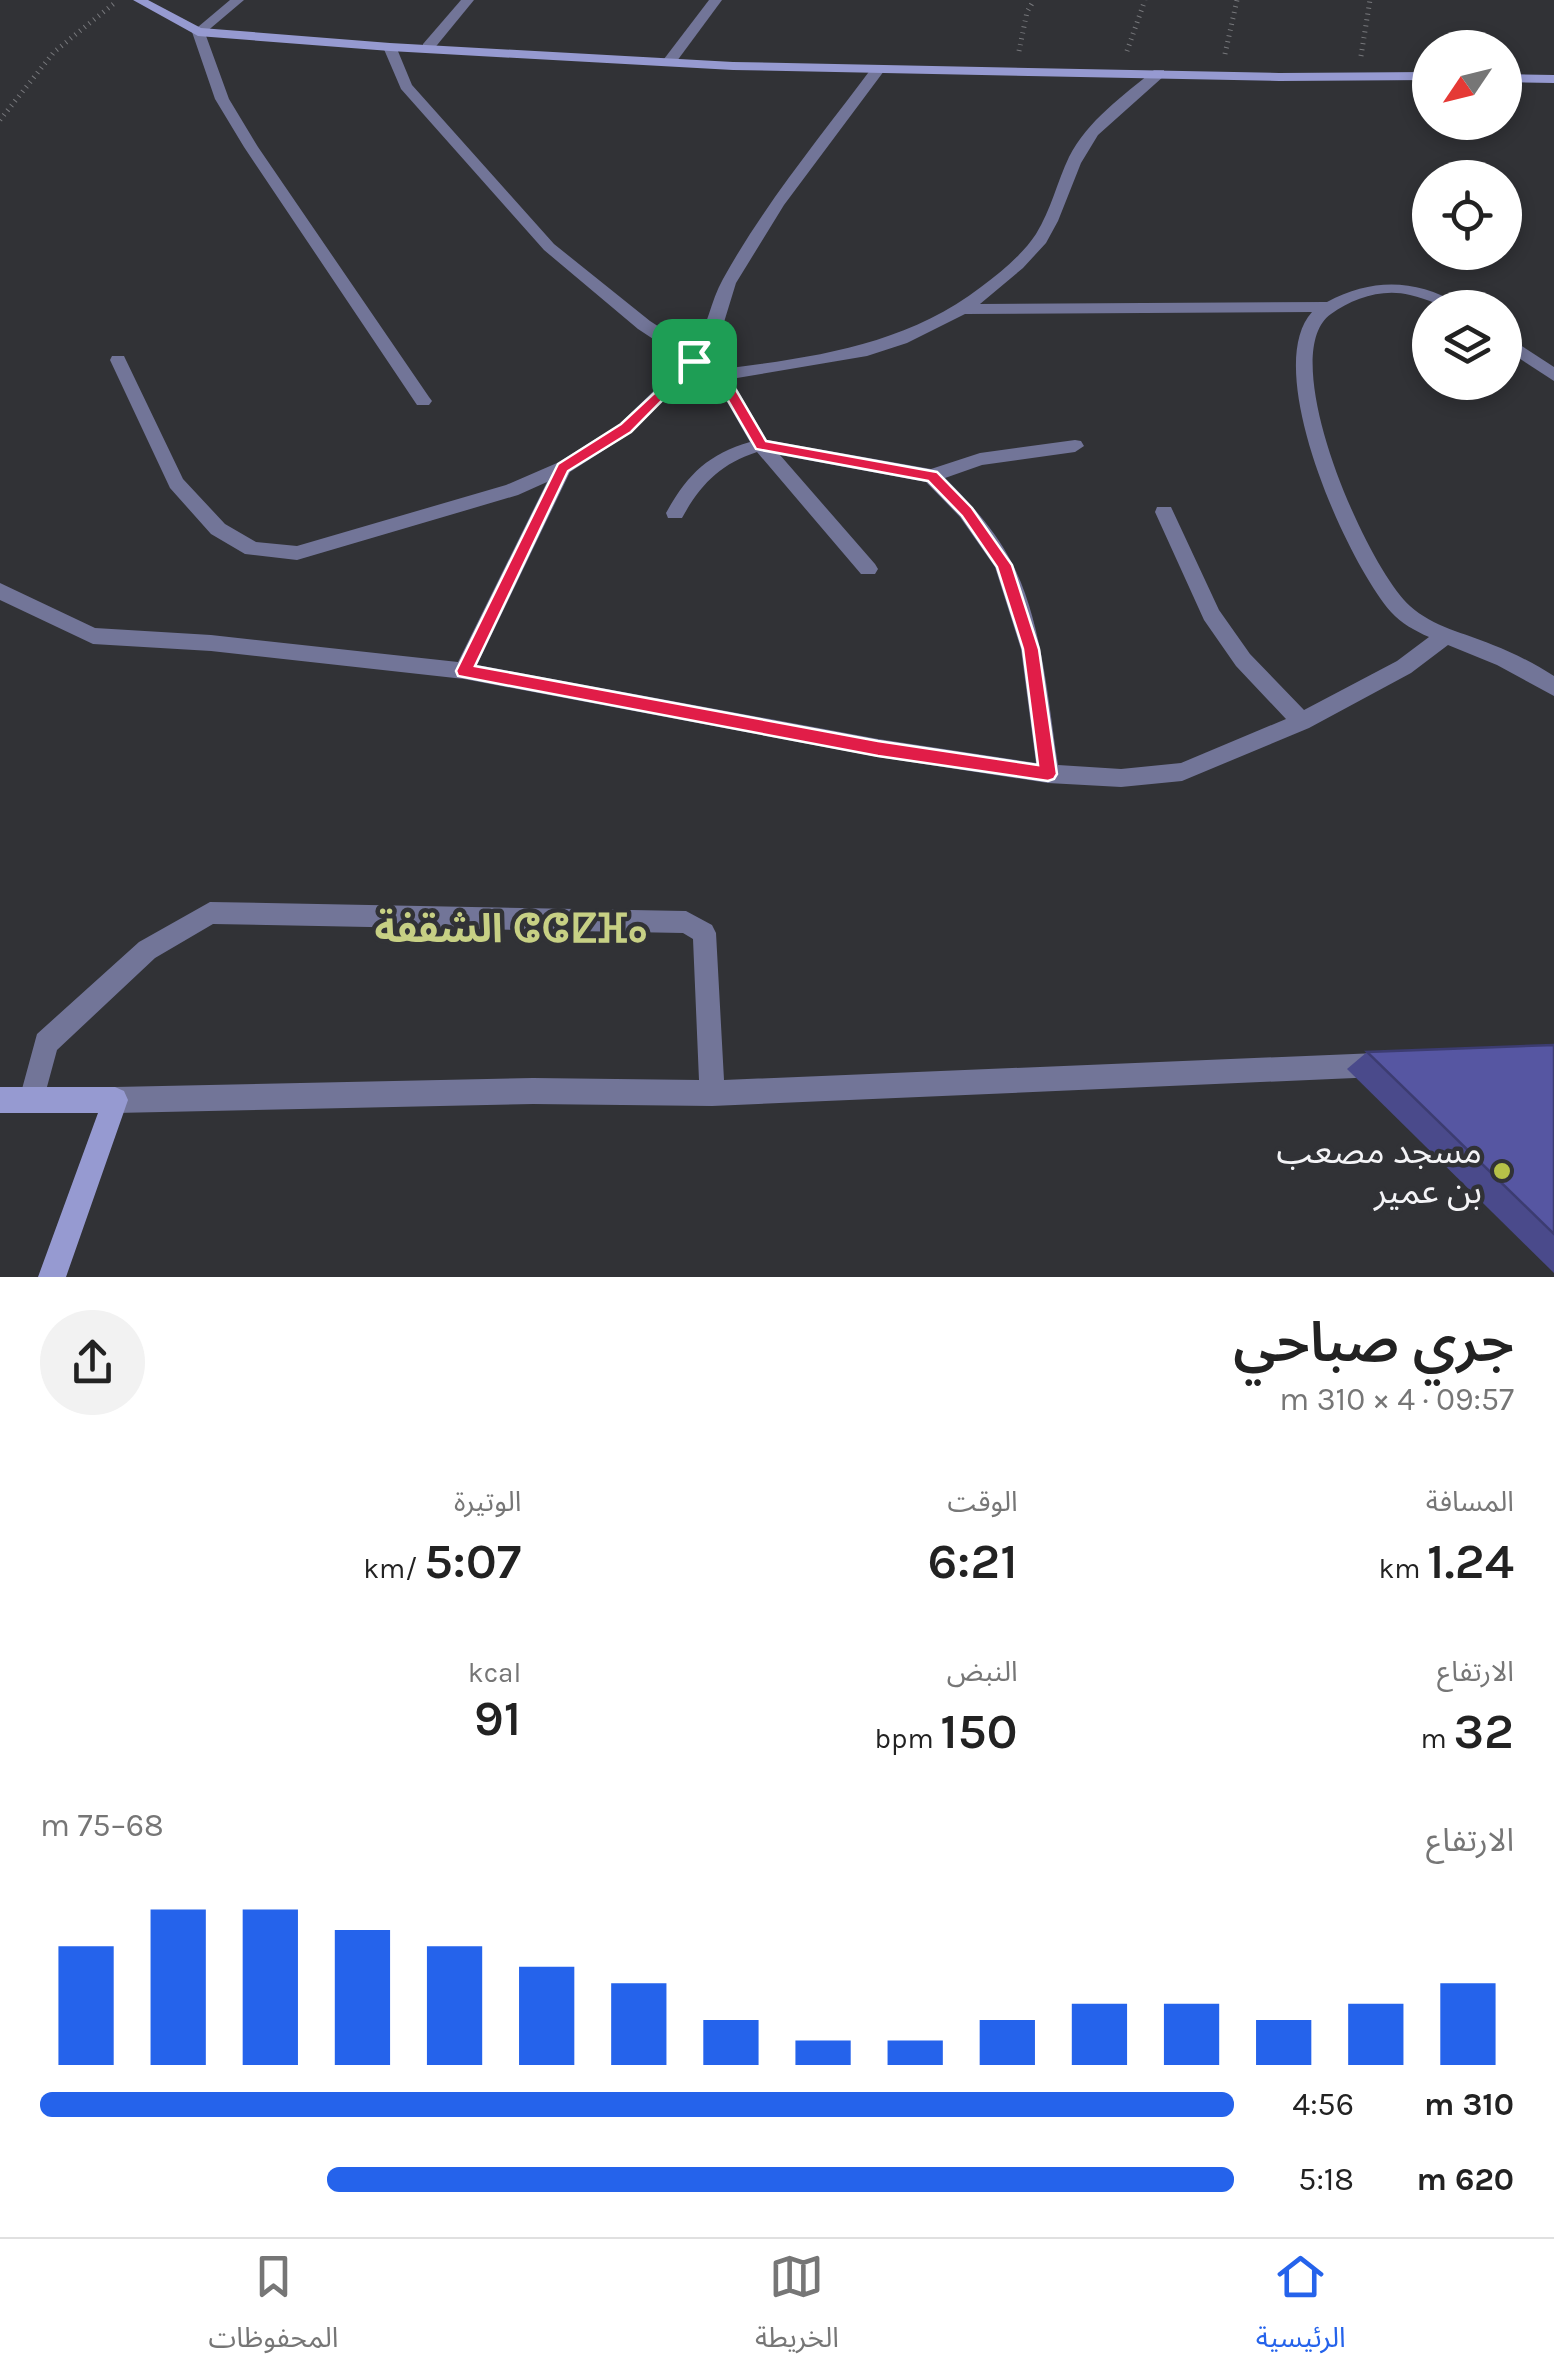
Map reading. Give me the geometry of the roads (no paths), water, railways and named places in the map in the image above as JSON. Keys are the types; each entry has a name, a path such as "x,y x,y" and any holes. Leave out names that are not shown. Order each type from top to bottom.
{"street":[{"path":"139,0 198,32 390,46 669,62 1412,76"},
{"path":"198,32 238,0"},
{"path":"428,47 468,0"},
{"path":"669,62 716,0"},
{"path":"198,32 222,99 251,148 423,401"},
{"path":"390,46 406,86 549,247 644,326 720,374 761,445 868,569"},
{"path":"118,360 176,483 218,529 252,550 298,553 512,490 563,468 626,428 694,361 712,332 728,283 778,204 878,68"},
{"path":"720,374 870,352 911,337 962,309 1026,258 1047,230 1086,140 1158,73"},
{"path":"1522,78 1554,79"},
{"path":"1412,291 1384,286 1368,289 1328,307 1308,329 1305,358 1310,419 1335,494 1369,568 1401,610 1444,637 1486,650 1554,687"},
{"path":"962,309 1328,307"},
{"path":"1522,353 1554,375"},
{"path":"675,513 690,484 707,466 734,452 761,445 932,476 980,459 1074,446"},
{"path":"464,671 563,468"},
{"path":"932,476 967,512 1004,565 1031,649 1048,774"},
{"path":"1164,512 1210,614 1243,660 1302,722"},
{"path":"0,591 93,636 211,644 464,671 762,728 1048,774 1121,778 1182,772 1302,722 1404,667 1444,637"},
{"path":"32,1100 46,1042 147,950 210,913 686,922 704,933 712,1093"},
{"path":"0,1100 534,1091 712,1093 1399,1064"},
{"path":"52,1277 115,1100"}],"place":[{"name":"مسجد مصعب بن عمير","path":"1502,1171"}],"district":[{"name":"الشقفة ⵛⵛⵇⴼⴰ","path":"511,928"}]}
